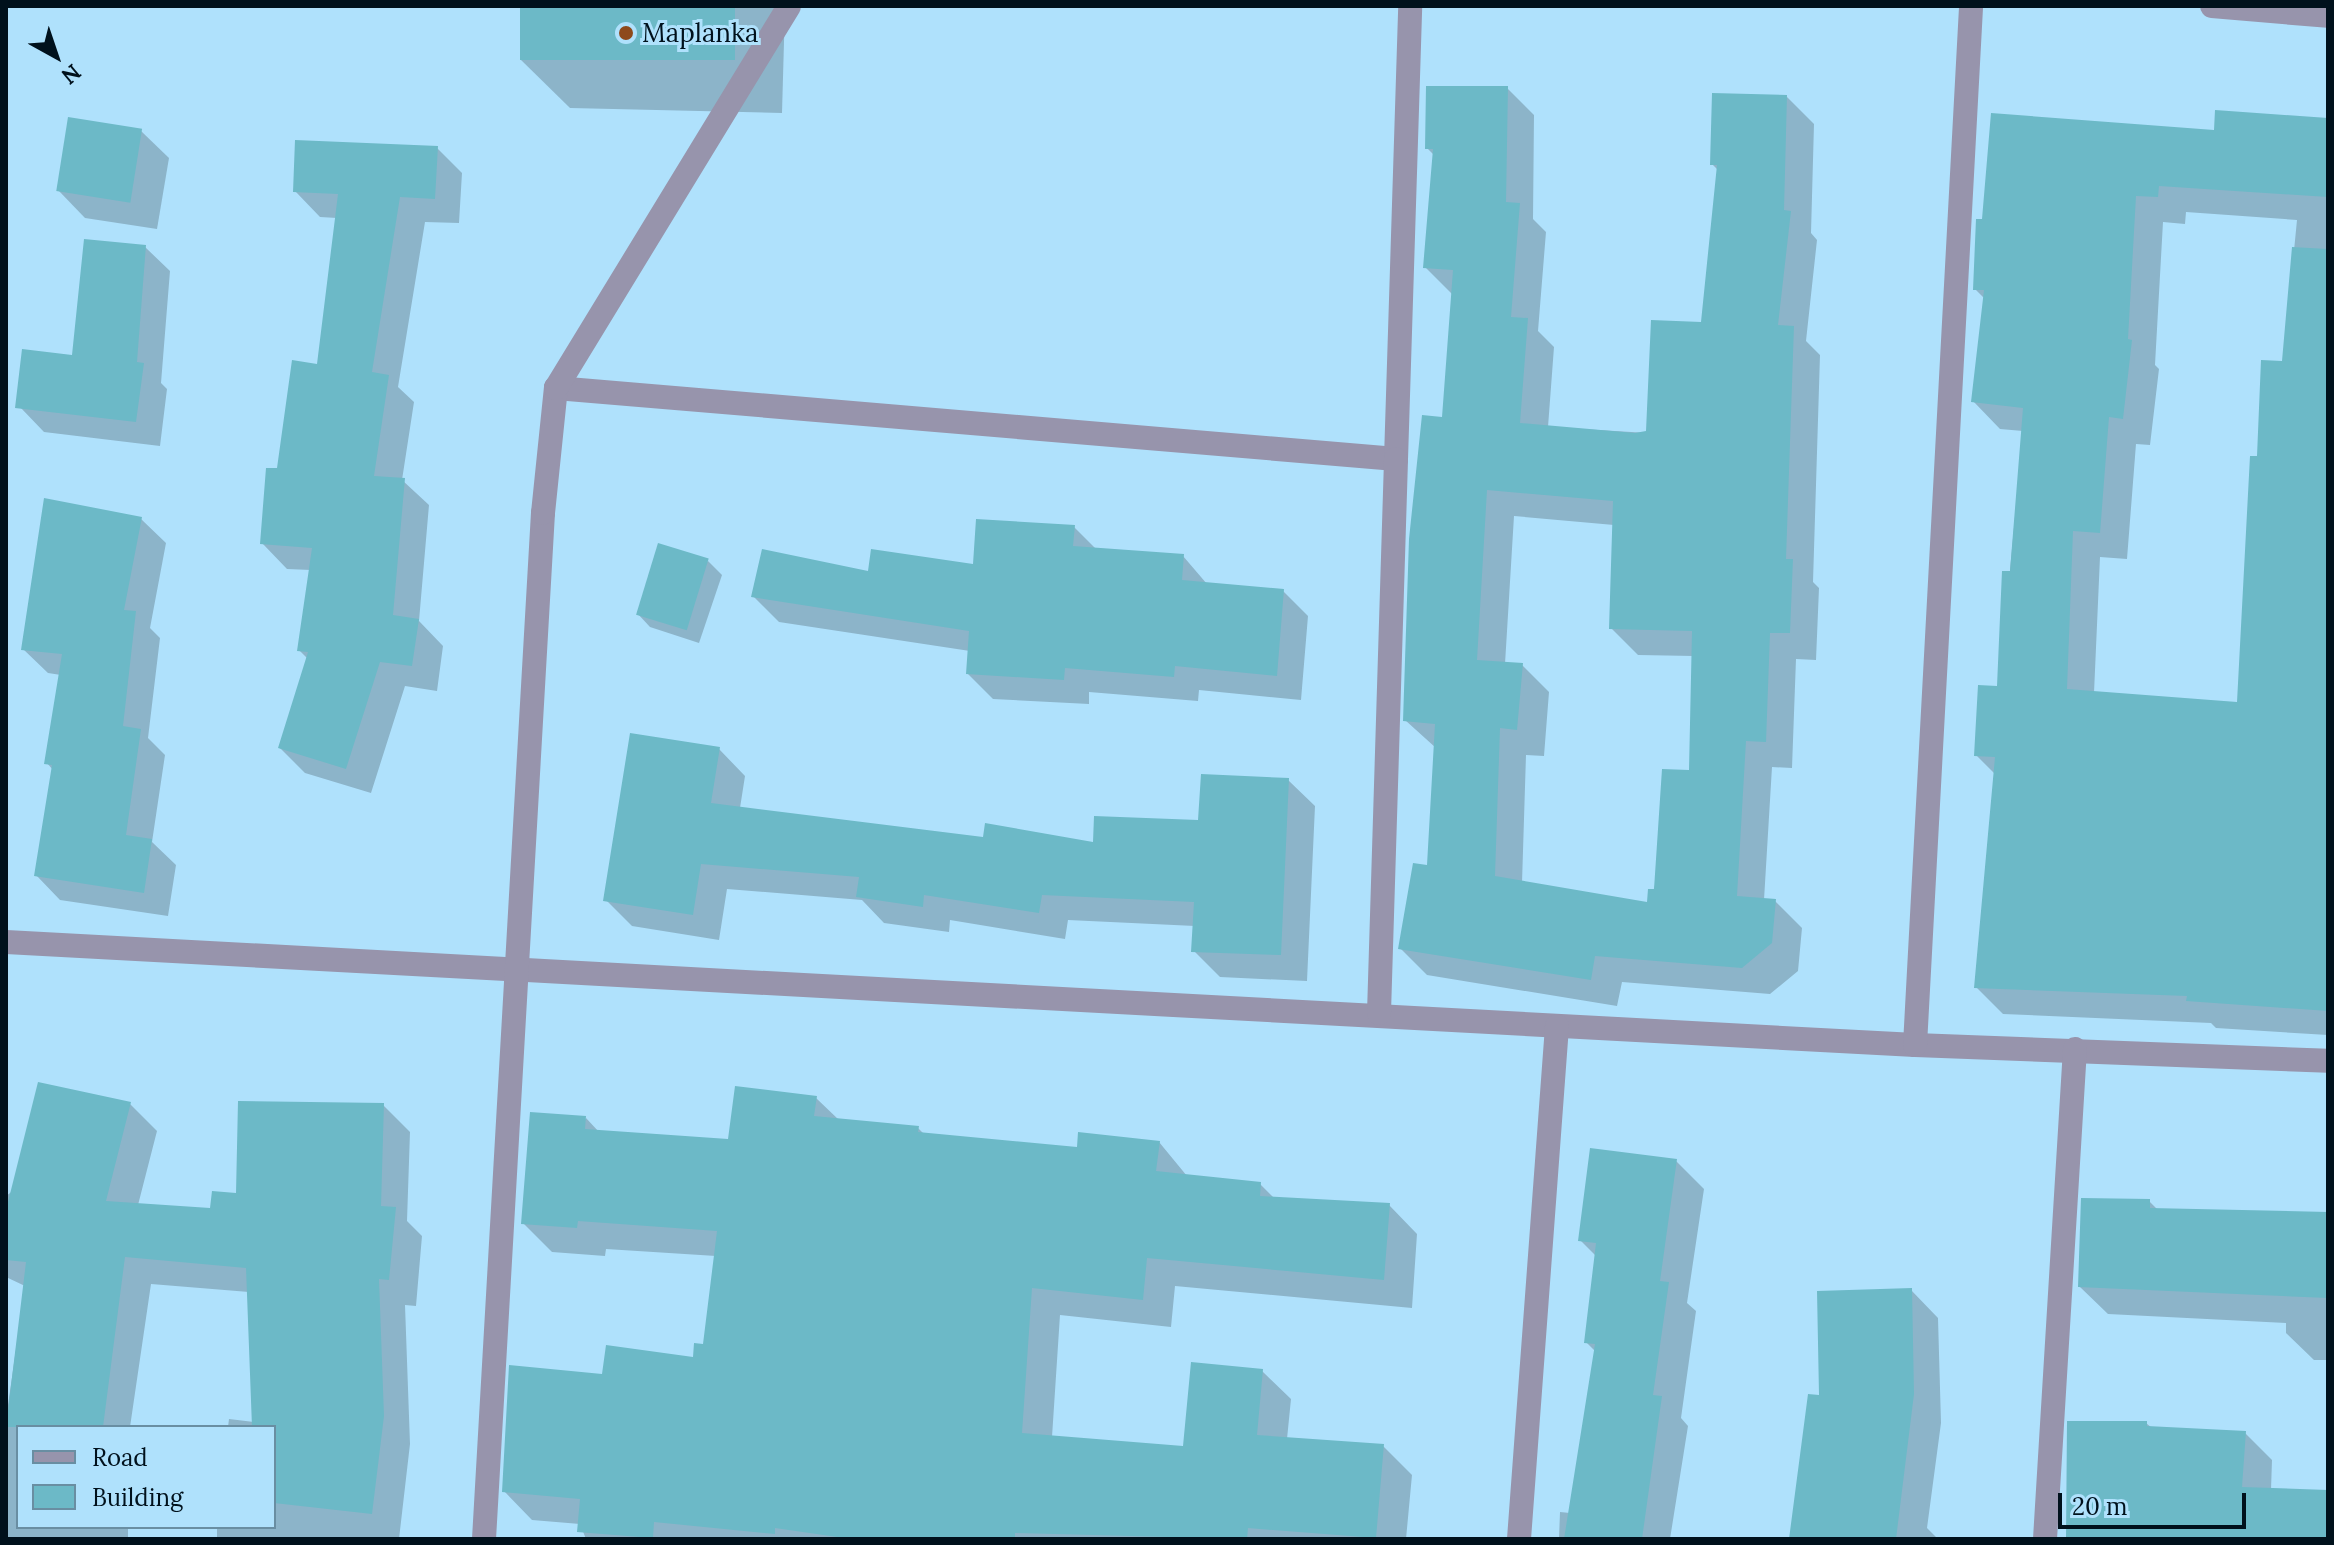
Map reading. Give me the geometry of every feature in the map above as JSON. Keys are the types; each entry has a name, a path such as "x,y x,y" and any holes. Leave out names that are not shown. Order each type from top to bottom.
{"street":[{"path":"484,1539 543,513 556,388 789,6"},
{"path":"1379,1013 1410,6"},
{"path":"1915,1045 1971,6"},
{"path":"2212,6 2328,16"},
{"path":"556,388 1396,459"},
{"path":"6,942 1379,1013 1915,1045 2328,1061"},
{"path":"1519,1539 1557,1026"},
{"path":"2045,1539 2075,1049"}],"building":[{"name":"Maplanka","path":"520,6 735,6 735,60 520,60"},
{"path":"1426,86 1508,86 1506,202 1520,203 1511,317 1528,318 1520,423 1635,433 1646,431 1651,320 1701,322 1717,165 1710,165 1712,93 1787,95 1784,210 1791,211 1778,325 1794,326 1786,559 1793,559 1790,633 1770,633 1766,742 1746,741 1737,896 1776,899 1772,943 1742,968 1595,956 1591,980 1398,949 1413,863 1427,865 1435,724 1403,721 1409,539 1422,415 1442,417 1453,270 1423,268 1433,149 1425,149","holes":["1487,490 1613,501 1609,629 1692,631 1689,770 1662,769 1654,889 1648,889 1647,902 1495,876 1500,728 1517,730 1523,663 1477,660"]},
{"path":"2215,110 2328,118 2328,197 2159,186 2158,197 2136,196 2128,339 2132,340 2123,419 2109,417 2100,533 2073,531 2067,689 2237,702 2250,456 2257,456 2261,360 2282,361 2292,247 2328,249 2328,1011 2186,1001 2187,996 1974,988 1995,757 1974,756 1978,685 1997,686 2002,571 2010,571 2023,408 1971,402 1984,290 1973,290 1976,219 1982,219 1991,113 2214,130"},
{"path":"68,117 142,129 130,203 56,191"},
{"path":"295,140 438,146 435,199 400,197 372,372 389,375 374,476 405,478 393,615 419,619 412,666 380,662 346,769 278,748 308,652 297,651 312,548 260,544 266,468 277,468 292,360 317,364 338,194 293,192"},
{"path":"84,239 146,245 137,362 144,363 136,422 15,408 22,349 72,355"},
{"path":"44,498 142,517 124,610 136,611 123,726 141,729 126,835 152,839 144,893 34,876 52,765 44,764 62,654 21,650"},
{"path":"976,519 1075,525 1073,546 1184,554 1182,580 1284,589 1277,676 1175,666 1174,677 1065,668 1064,680 966,674 969,631 751,597 762,549 868,571 871,549 973,564"},
{"path":"658,543 709,558 687,630 636,615"},
{"path":"630,733 720,747 711,803 983,837 985,823 1093,842 1094,816 1198,820 1201,774 1289,778 1281,955 1191,952 1194,902 1042,895 1039,913 924,895 923,907 856,897 859,877 701,864 693,915 603,901"},
{"path":"38,1082 131,1102 106,1201 210,1208 212,1191 236,1193 238,1101 384,1103 381,1206 396,1207 389,1280 379,1279 384,1416 372,1514 276,1503 276,1425 252,1425 246,1268 125,1257 103,1425 6,1427 26,1262 6,1260 6,1210"},
{"path":"735,1086 817,1096 814,1116 919,1126 918,1132 1077,1147 1078,1132 1160,1141 1156,1171 1261,1182 1260,1196 1390,1203 1384,1280 1147,1258 1143,1300 1032,1288 1022,1433 1183,1446 1191,1362 1263,1369 1257,1435 1384,1444 1376,1538 1248,1528 1247,1539 1015,1533 1015,1539 851,1539 775,1528 775,1534 654,1522 653,1538 577,1532 580,1499 502,1492 509,1365 602,1374 606,1345 693,1357 694,1343 703,1344 717,1231 578,1221 577,1228 521,1224 530,1112 586,1116 585,1129 728,1139"},
{"path":"1590,1148 1677,1159 1660,1281 1669,1282 1653,1395 1662,1396 1642,1539 1564,1539 1595,1344 1584,1343 1596,1243 1578,1241"},
{"path":"2081,1198 2150,1199 2150,1208 2328,1212 2328,1298 2078,1287"},
{"path":"1912,1288 1914,1394 1896,1539 1789,1539 1808,1394 1819,1395 1817,1291"},
{"path":"2067,1421 2147,1421 2147,1426 2246,1431 2242,1487 2328,1490 2328,1539 2066,1539"}],"place":[{"name":"Maplanka","path":"626,33"}]}
